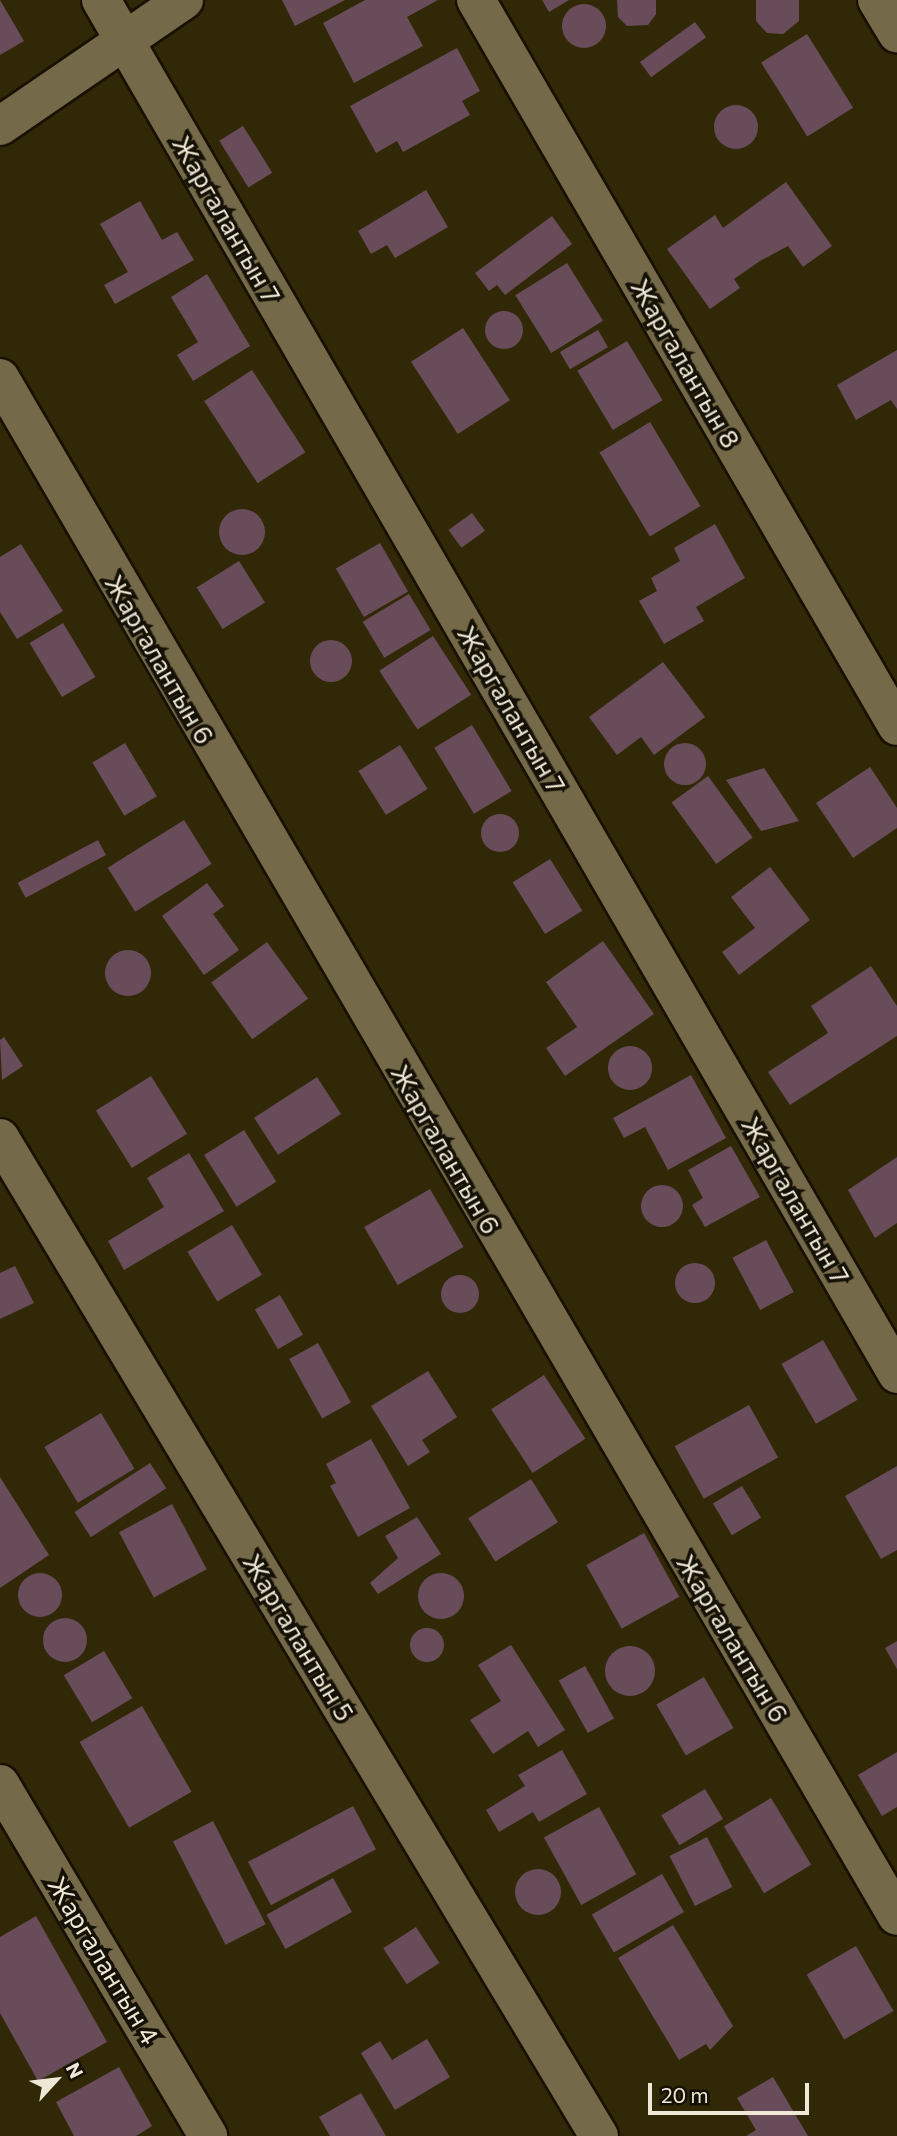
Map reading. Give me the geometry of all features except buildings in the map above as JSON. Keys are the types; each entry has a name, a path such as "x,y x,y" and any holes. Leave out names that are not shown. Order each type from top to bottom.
{"street":[{"name":"Жаргалантын 7","path":"101,0 897,1374"},
{"path":"0,126 126,44 184,0"},
{"name":"Жаргалантын 8","path":"476,0 897,726"},
{"path":"877,0 897,33"},
{"name":"Жаргалантын 6","path":"0,378 897,1916"},
{"name":"Жаргалантын 5","path":"0,1138 599,2136"},
{"name":"Жаргалантын 4","path":"0,1784 208,2136"}]}
